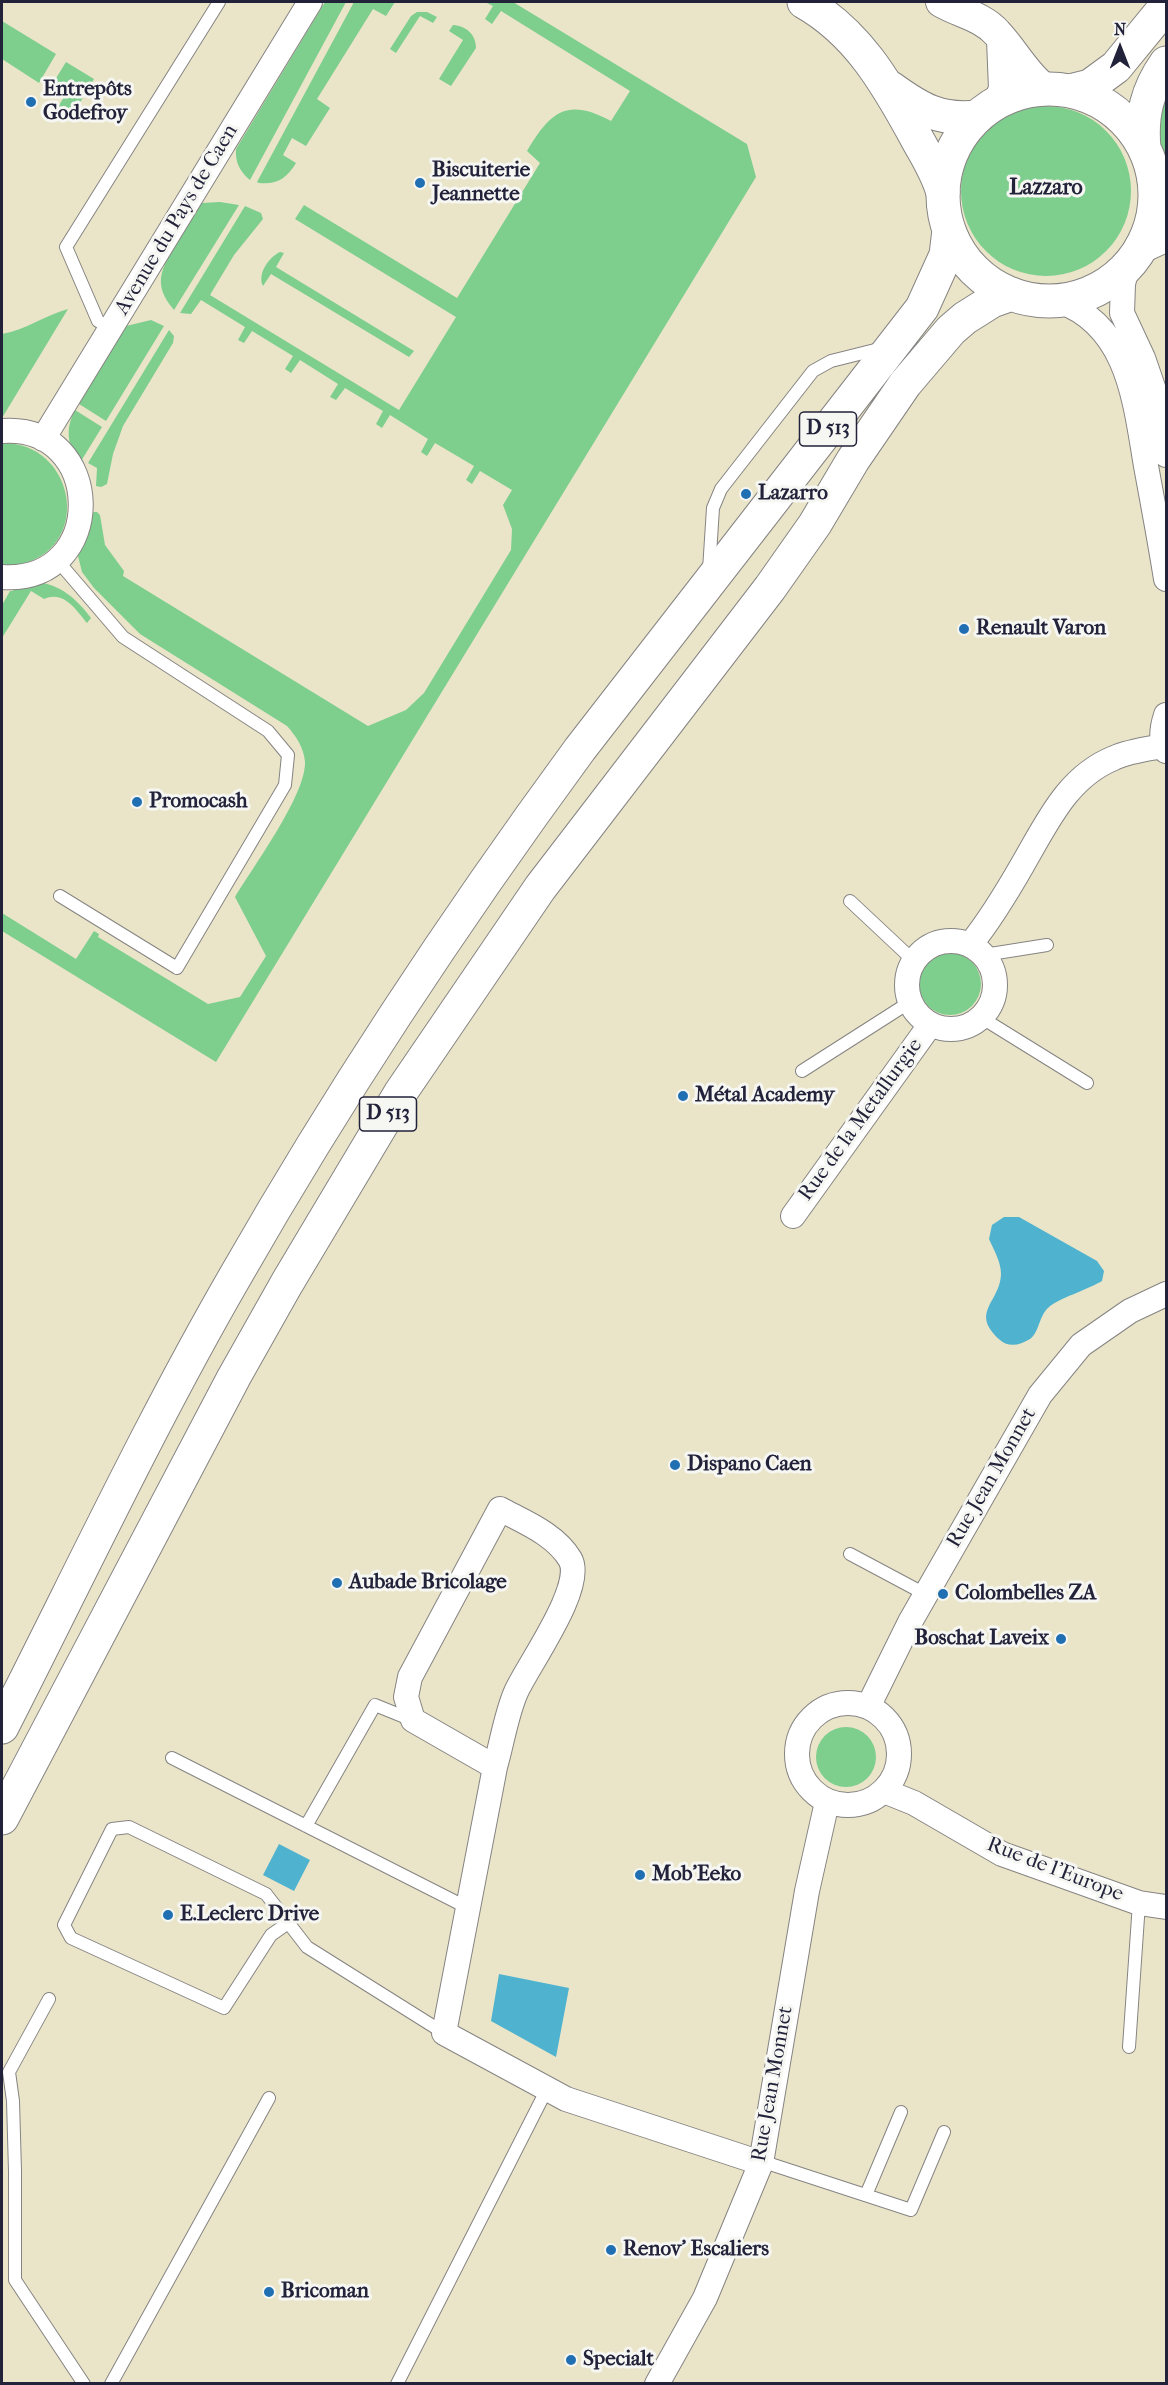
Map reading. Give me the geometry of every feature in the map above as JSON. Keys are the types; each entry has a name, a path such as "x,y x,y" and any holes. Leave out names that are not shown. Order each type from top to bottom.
{"main road":[{"path":"804,2 849,36 889,87 937,173 943,192"},
{"path":"889,87 909,102 938,116 962,119 1022,93 1090,86 1116,67 1167,6"},
{"path":"988,109 963,133 952,152 945,171 944,212 949,230 959,251 973,269 991,284 1012,294 1035,300 1074,298 1103,287 1145,249 1155,200 1155,171 1143,119 1147,98 1167,63"},
{"path":"1058,90 1093,99 1114,111 1131,128 1155,171"},
{"name":"D 513","path":"2,1727 235,1276 349,1086 522,828 922,308 946,255 949,230"},
{"name":"D 513","path":"2,1818 234,1377 286,1283 401,1092 540,888 777,579 905,384 951,330 965,318 992,300 1012,294"}],"street":[{"name":"Avenue du Pays de Caen","path":"43,439 310,2"},
{"path":"941,2 981,20 998,34 1034,80 1058,90"},
{"path":"988,109 1004,89 1002,40"},
{"path":"1145,249 1122,284 1122,313 1143,358 1155,393 1167,455"},
{"path":"1059,300 1087,313 1100,326 1112,342 1128,379 1134,398 1167,579"},
{"path":"2,431 17,431 43,439 63,455 77,476 82,499 80,521 72,542 57,560 38,572 15,578 2,577"},
{"path":"977,950 990,921 1048,819 1067,791 1094,769 1114,758 1165,749 1162,728 1167,715"},
{"path":"958,941 977,950 992,966 996,980 995,993 990,1007 982,1018 970,1026 957,1030 930,1025 918,1015 910,1002 907,988 908,974 914,961 922,951 933,944 958,941"},
{"name":"Rue de la Metallurgie","path":"793,1216 930,1025"},
{"name":"Rue Jean Monnet","path":"868,1707 925,1594 1040,1395 1081,1345 1130,1311 1167,1294"},
{"path":"495,1767 413,1720 406,1697 410,1677 500,1509 555,1540 572,1561 572,1578 566,1603 516,1693 495,1767 444,2032 566,2098 761,2162"},
{"path":"848,1703 868,1707 885,1719 896,1736 899,1755 895,1775 884,1791 866,1802 847,1806 827,1802 811,1790 800,1773 796,1754 800,1734 812,1718 829,1707 848,1703"},
{"name":"Rue de l'Europe","path":"884,1791 914,1803 1002,1854 1139,1902 1167,1907"},
{"name":"Rue Jean Monnet","path":"657,2384 705,2298 761,2162 807,1891 827,1802"}],"lane":[{"path":"111,329 98,321 66,247 219,2"},
{"path":"709,583 713,508 721,489 813,371 831,361 893,345"},
{"path":"57,560 123,637 268,731 288,755 285,785 177,968 60,896"},
{"path":"850,901 914,961"},
{"path":"977,950 1047,945"},
{"path":"802,1071 910,1002"},
{"path":"982,1018 1087,1083"},
{"path":"850,1554 925,1594"},
{"path":"306,1826 375,1705 413,1720"},
{"path":"172,1758 468,1908"},
{"path":"288,1923 271,1935 224,2008 71,1938 64,1925 112,1829 129,1827 266,1894 307,1947 444,2032"},
{"path":"1129,2047 1139,1902"},
{"path":"49,1999 9,2072 13,2101 15,2280 84,2384"},
{"path":"397,2384 547,2089"},
{"path":"111,2384 269,2097"},
{"path":"866,2195 901,2112"},
{"path":"761,2162 911,2210 944,2132"}],"green space":[{"path":"325,2 346,2 250,180 239,166 236,149"},
{"path":"354,2 395,2 386,16 373,9 317,99 330,108 306,146 292,138 283,155 296,163 293,168 276,182 257,182"},
{"path":"485,2 513,2 747,144 756,177 216,1062 2,931 2,913 76,959 94,931 99,934 98,937 208,1004 240,997 266,956 235,897 288,811 303,776 305,762 303,752 287,726 140,634 94,588 82,572 78,556 87,512 97,512 100,515 105,545 124,571 123,576 368,726 406,710 424,693 511,550 512,529 503,505 512,490 480,471 472,484 466,480 474,466 435,443 427,456 421,452 428,439 390,415 382,428 376,424 383,411 345,388 336,400 330,397 338,384 300,360 291,373 285,369 293,356 252,331 244,343 238,340 245,327 201,300 191,314 180,313 245,206 261,213 263,219 234,255 210,295 399,410 456,317 295,219 304,205 457,298 540,163 527,151 544,126 561,112 571,110 583,110 611,121 630,91 501,11 492,24 485,19 493,6"},
{"path":"417,12 427,12 437,17 433,23 420,16 396,53 390,49 411,16"},
{"path":"2,21 56,54 39,83 2,59"},
{"path":"453,25 462,27 472,35 476,48 451,86 439,79 463,40 449,31"},
{"path":"66,62 94,79 72,116 58,107 64,97 50,88"},
{"path":"1166,93 1166,171 1158,153 1161,98"},
{"path":"1046,106 1063,107 1079,112 1106,131 1125,158 1130,174 1130,208 1125,224 1106,251 1079,270 1063,275 1046,276 1029,275 1013,270 986,251 967,224 962,208 961,191 962,174 967,158 986,131 1013,112 1029,107"},
{"path":"220,202 239,205 174,310 163,292 161,276 163,269 202,203"},
{"path":"280,252 284,253 276,267 414,351 409,357 271,274 263,286 262,276 265,266"},
{"path":"68,309 2,418 2,334"},
{"path":"151,320 164,326 106,421 79,404 126,326"},
{"path":"169,330 174,336 173,343 123,426 113,454 107,484 101,487 96,486 97,468 88,463"},
{"path":"75,410 102,427 78,466 69,438"},
{"path":"2,443 26,447 46,459 59,475 66,495 67,516 60,536 46,552 25,563 2,566"},
{"path":"36,582 60,589 80,605 91,618 87,623 74,607 63,599 51,597 44,599 31,591 2,638 2,605 10,591 13,591 13,586"},
{"path":"944,953 956,953 972,962 979,972 981,984 979,996 972,1006 956,1015 944,1015 933,1010 924,1001 919,990 919,978 924,967 933,958"},
{"path":"840,1727 852,1727 863,1732 871,1740 876,1757 874,1769 863,1782 852,1787 840,1787 829,1782 821,1774 816,1763 816,1751 821,1740 829,1732"}],"water":[{"path":"1004,1217 1019,1217 1097,1261 1104,1271 1102,1281 1048,1308 1033,1336 1015,1345 1000,1340 991,1330 986,1314 996,1293 1001,1274 999,1261 989,1239 992,1225"},
{"path":"279,1844 310,1860 294,1891 263,1875"},
{"path":"499,1974 569,1988 556,2057 491,2021"}],"place":[{"name":"Entrepôts Godefroy","path":"31,102"},
{"name":"Biscuiterie Jeannette","path":"420,183"},
{"name":"Lazarro","path":"746,494"},
{"name":"Renault Varon","path":"964,629"},
{"name":"Promocash","path":"137,802"},
{"name":"Métal Academy","path":"683,1096"},
{"name":"Dispano Caen","path":"675,1465"},
{"name":"Aubade Bricolage","path":"337,1583"},
{"name":"Colombelles ZA","path":"943,1594"},
{"name":"Boschat Laveix","path":"1061,1639"},
{"name":"Mob’Eeko","path":"640,1875"},
{"name":"E.Leclerc Drive","path":"168,1915"},
{"name":"Renov' Escaliers","path":"611,2250"},
{"name":"Bricoman","path":"269,2292"},
{"name":"Specialt","path":"571,2360"}],"district":[{"name":"Lazzaro","path":"1046,189"}]}
